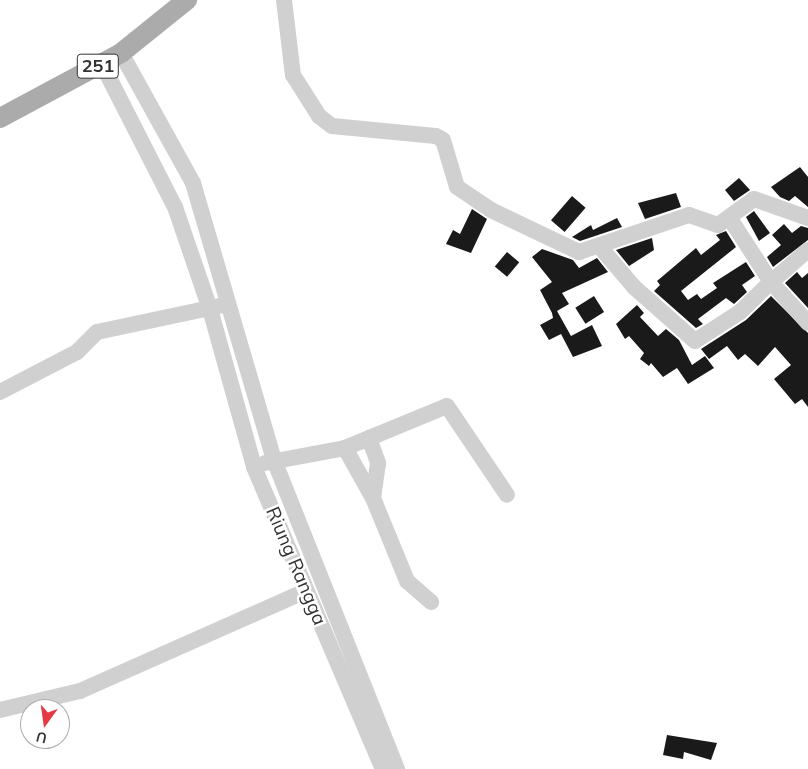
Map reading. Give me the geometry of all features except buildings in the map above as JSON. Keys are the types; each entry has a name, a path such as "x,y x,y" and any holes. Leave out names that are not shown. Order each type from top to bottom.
{"main road":[{"name":"251","path":"0,118 121,53 187,0"}],"street":[{"path":"284,0 292,75 318,116 332,126 436,136 443,140 457,187 473,199 579,252 600,247 690,215 715,226 758,199 808,218"},
{"path":"121,53 193,184 274,460 397,769"},
{"name":"Riung Rangga","path":"102,64 175,207 210,309 254,467 383,769"},
{"path":"729,217 771,282 808,323"},
{"path":"600,247 692,342 740,312 808,250"},
{"path":"0,392 77,352 97,332 210,309 229,303"},
{"path":"254,467 274,460 345,448 447,406 508,495"},
{"path":"369,438 378,463 373,498"},
{"path":"345,448 373,498 407,581 432,602"},
{"path":"0,710 80,691 306,591"}]}
